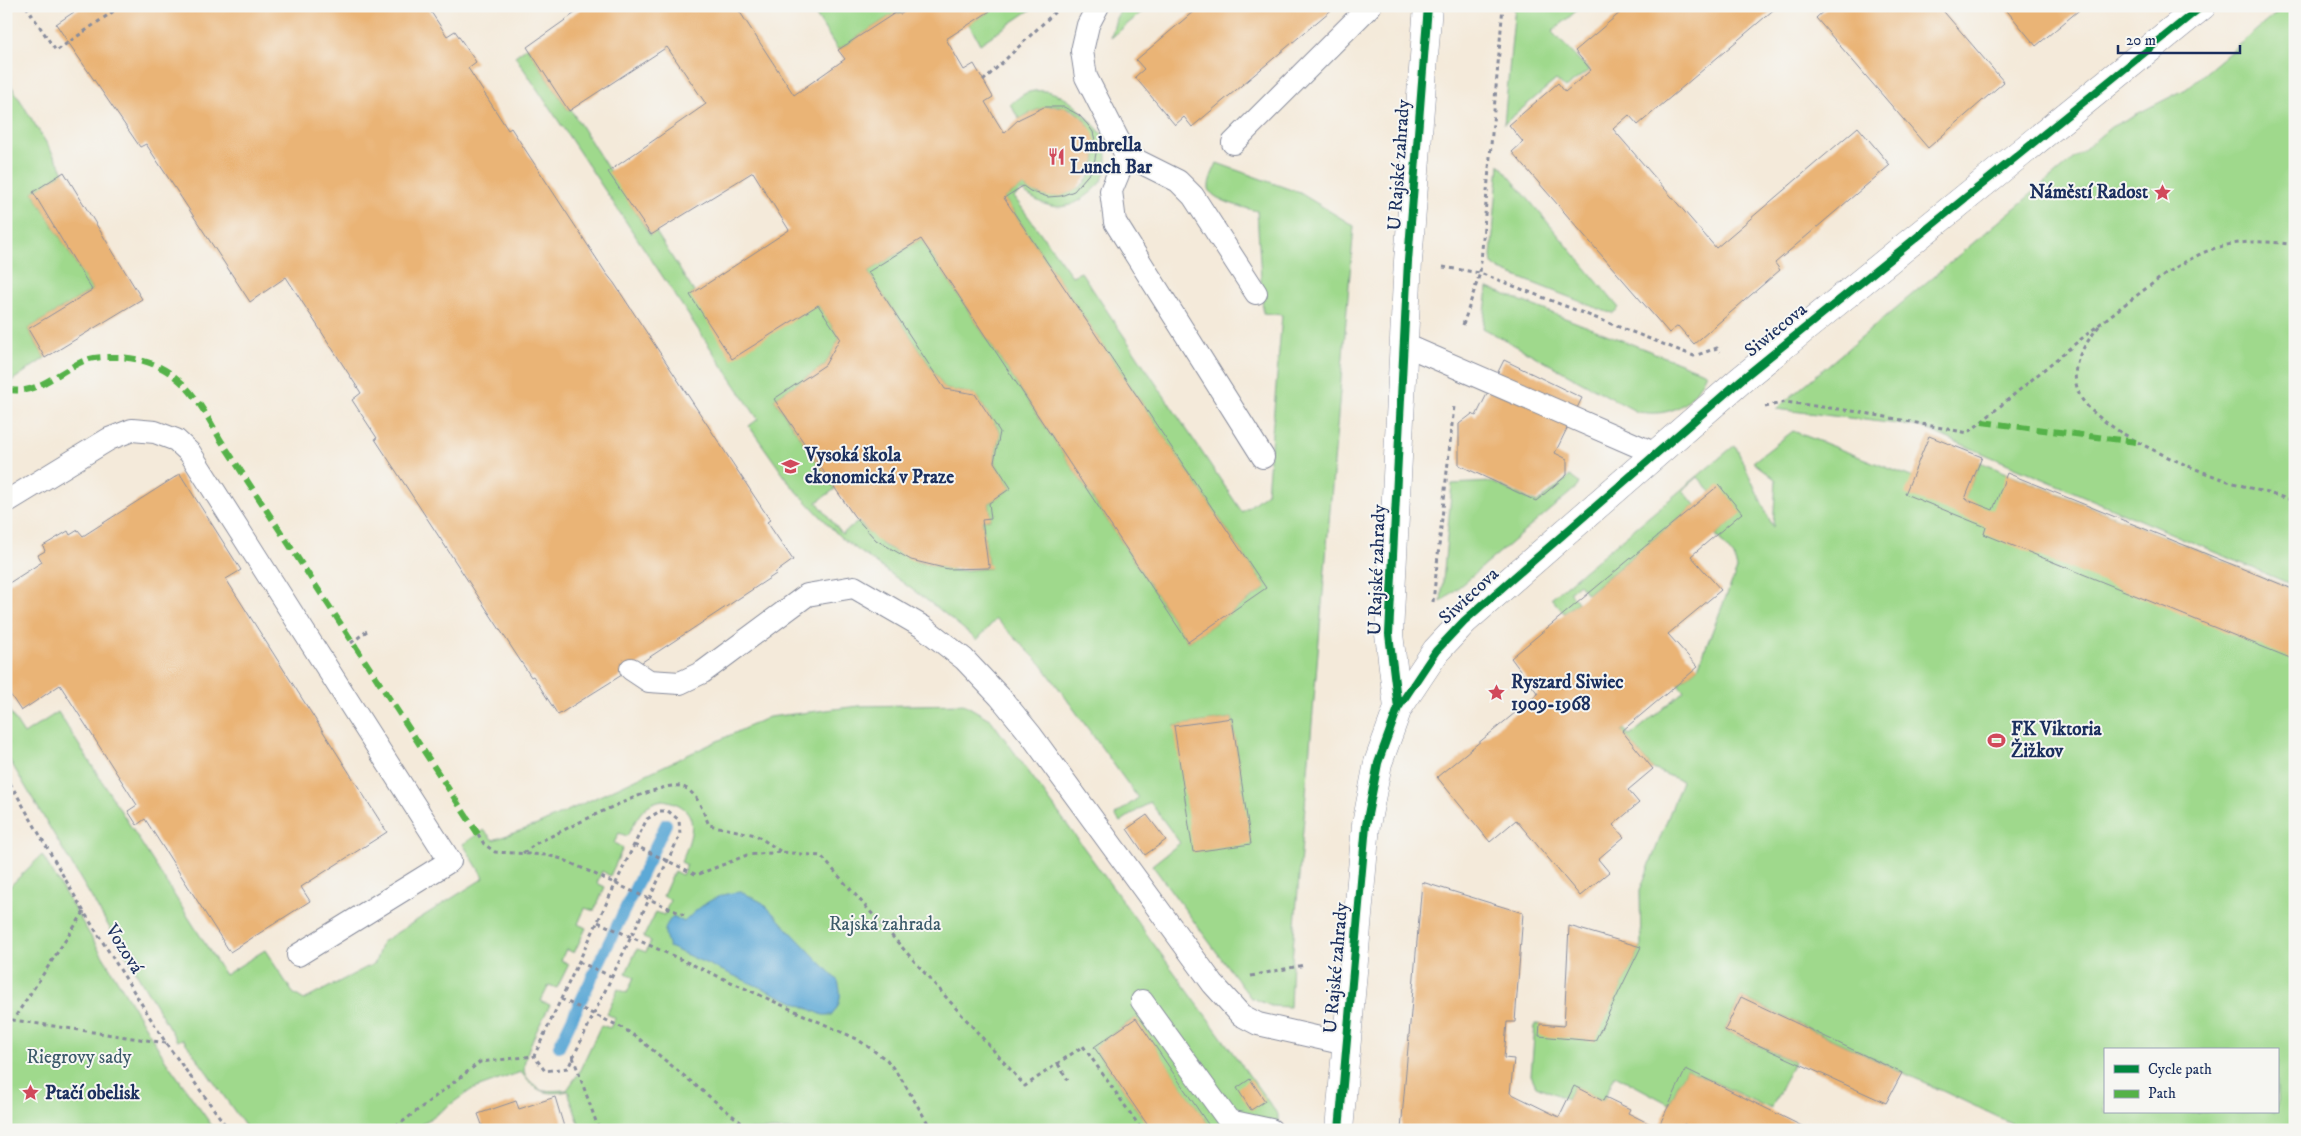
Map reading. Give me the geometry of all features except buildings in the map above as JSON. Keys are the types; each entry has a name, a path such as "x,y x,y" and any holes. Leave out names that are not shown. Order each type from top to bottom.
{"street":[{"name":"U Rajské zahrady","path":"1338,1130 1366,825 1378,763 1398,708 1389,634 1408,261 1428,6"},
{"name":"Siwiecova","path":"1398,708 1436,651 1464,621 1742,379 2202,6"}],"lane":[{"path":"1098,6 1088,25 1082,51 1086,77 1126,156 1178,181 1193,196 1256,293"},
{"path":"1234,143 1370,6"},
{"path":"1126,156 1111,191 1115,222 1263,457"},
{"path":"1403,344 1656,454"},
{"path":"6,502 109,439 132,430 155,432 176,440 190,453 450,861 298,955"},
{"path":"631,669 649,681 680,683 703,672 807,595 854,587 923,627 964,659 1000,697 1031,735 1213,984 1241,1015 1258,1024 1346,1044"},
{"path":"1142,1001 1229,1121 1271,1130"}],"path":[{"path":"26,6 56,51 121,6"},
{"path":"984,81 1061,6"},
{"path":"1463,325 1480,272 1503,6"},
{"path":"1408,261 1480,272 1694,356 1717,348 1766,408 1785,402 1860,412 1968,433 2103,321 2158,280 2195,257 2219,247 2247,242 2295,245"},
{"path":"2103,321 2083,347 2076,362 2078,392 2088,407 2136,442 2224,480 2295,501"},
{"path":"1432,608 1454,406"},
{"path":"351,643 367,631"},
{"path":"523,853 537,843 650,792 672,786 687,789 693,794 709,825 756,835 782,852"},
{"path":"660,811 668,811 679,820 680,835 568,1068 545,1071 534,1056 647,819 660,811"},
{"path":"478,834 484,844 495,852 547,855 562,859 684,915"},
{"path":"634,845 697,875 747,855 782,852 821,856 1025,1086 1083,1046 1142,1130"},
{"path":"13,1020 84,912"},
{"path":"598,922 858,1039 887,1060 902,1080 932,1130"},
{"path":"579,962 613,977"},
{"path":"1213,984 1304,965"},
{"path":"562,999 621,1027 638,1038 750,1130"},
{"path":"6,1023 13,1020 166,1043"},
{"path":"388,1130 401,1123 480,1062 534,1056"},
{"path":"573,1057 599,1130"},
{"path":"1058,1064 1068,1080"}],"green space":[{"path":"810,6 913,6 901,14 895,13 838,50"},
{"path":"998,6 1036,6 980,44 969,24"},
{"path":"1123,6 1149,6 1111,38 1116,18"},
{"path":"1515,6 1582,6 1552,32 1589,70 1565,88 1556,80 1504,124"},
{"name":"Náměstí Radost","path":"2285,6 2295,6 2295,586 1921,427 1776,409 2111,127 2186,89"},
{"path":"527,47 569,111 571,110 650,235 656,232 694,292 690,295 818,305 840,338 825,365 774,399 835,489 817,502 842,534 858,522 883,545 918,562 957,571 990,568 982,520 991,519 989,503 1011,488 994,462 1000,432 975,394 945,389 868,272 921,239 1188,642 1266,588 1004,198 1023,186 1038,194 1054,196 1066,194 1082,185 1092,171 1096,155 1094,139 1087,124 1076,112 1061,106 1043,108 1019,119 1010,104 1026,93 1046,91 1056,94 1081,111 1104,137 1107,164 1103,178 1095,189 1082,199 1074,204 1058,207 1044,204 1022,191 1014,197 1072,276 1081,272 1242,512 1267,493 1282,315 1263,313 1257,211 1228,203 1214,195 1210,191 1209,186 1212,174 1217,163 1300,193 1354,226 1292,960 1290,1007 1271,1006 1250,997 1152,865 1180,843 1150,802 1120,822 1115,815 1138,798 1042,665 996,619 977,640 939,609 840,537 790,484 749,426 758,419 515,56","holes":["1232,718 1250,843 1174,726"]},
{"path":"6,77 64,172 33,192 92,290 28,329 45,358 7,384"},
{"path":"1499,164 1619,308 1613,313 1500,270 1492,264 1491,256"},
{"path":"1488,288 1706,373 1694,394 1679,407 1661,413 1637,412 1483,328"},
{"name":"FK Viktoria Žižkov","path":"1793,431 1965,498 1980,462 2295,590 2295,1130 2026,1130 1741,997 1725,1030 1794,1062 1771,1109 1686,1069 1669,1104 1615,1075 1603,1101 1574,1086 1567,1099 1536,1086 1531,1075 1535,1024 1600,1029 1641,947 1640,890 1682,781 1653,769 1622,731 1624,729 1630,736 1684,691 1678,684 1698,667 1737,569 1734,557 1716,535 1741,513 1719,486 1711,492 1698,477 1683,490 1695,505 1587,594 1579,584 1569,592 1578,602 1564,613 1551,598 1735,445 1773,527 1776,480 1753,462"},
{"path":"1570,476 1579,483 1577,487 1441,602 1452,484 1492,482 1537,503"},
{"name":"Rajská zahrada","path":"964,704 991,720 1278,1115 1278,1130 1212,1130 1135,1018 1094,1047 1151,1130 581,1130 568,1091 553,1093 543,1091 567,1090 578,1074 601,1025 610,1028 615,1018 607,1014 618,989 627,993 634,977 626,973 637,949 646,952 651,941 643,938 656,912 664,915 670,900 663,896 674,871 682,875 687,865 681,862 691,832 689,816 684,809 676,804 663,800 650,804 645,808 627,836 619,833 614,843 623,848 610,876 602,871 597,883 605,887 594,911 585,908 578,924 586,928 574,953 566,949 561,960 569,964 557,988 549,985 541,1001 550,1005 528,1050 524,1068 528,1079 542,1091 531,1084 521,1072 471,1090 414,1130 248,1130 183,1039 177,1041 6,754 6,706 24,734 58,712 225,975 265,950 293,993 304,1000 375,963 382,942 484,878 463,844 484,830 493,840 537,825 769,717 859,706"},
{"name":"Riegrovy sady","path":"42,855 166,1061 215,1130 6,1130 6,890"}],"water":[{"path":"742,892 763,903 838,981 840,999 832,1015 823,1015 669,947 665,931 667,924 673,916 684,922 697,910 717,897"}],"waterway":[{"path":"559,1046 666,824"}],"marked path":[{"path":"6,390 32,388 79,363 103,357 120,357 156,365 182,383 202,408 220,439 478,834"},
{"path":"1982,422 2136,442"}],"cycle path":[{"path":"1339,1130 1366,825 1378,763 1398,708 1389,634 1408,261 1428,6"},
{"path":"1398,708 1436,651 1464,621 1742,379 2202,6"}],"place":[{"name":"Umbrella Lunch Bar","path":"1056,156"},
{"name":"Náměstí Radost","path":"2162,192"},
{"name":"Vysoká škola ekonomická v Praze","path":"791,466"},
{"name":"Ryszard Siwiec 1909-1968","path":"1497,693"},
{"name":"FK Viktoria Žižkov","path":"1997,740"},
{"name":"Ptačí obelisk","path":"31,1093"}]}
